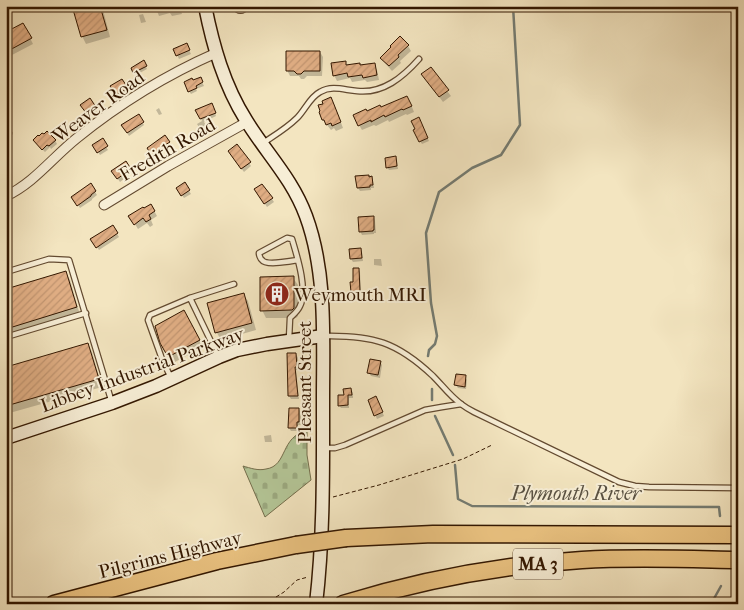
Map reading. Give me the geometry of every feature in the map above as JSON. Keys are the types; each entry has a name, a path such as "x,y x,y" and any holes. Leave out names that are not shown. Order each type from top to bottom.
{"highway":[{"name":"Pilgrims Highway","path":"54,604 224,560 296,545 346,538 476,533 738,535"},
{"name":"MA 3","path":"343,604 429,581 547,563 624,559 738,560"}],"main road":[{"name":"Pleasant Street","path":"205,6 216,53 230,92 246,122 297,195 312,235 319,265 323,336 323,448 319,578 316,604"},
{"name":"Libbey Industrial Parkway","path":"6,438 112,403 237,350 289,340 323,336"}],"street":[{"name":"Weaver Road","path":"6,196 31,180 76,138 108,115 176,72 216,53"},
{"name":"Fredith Road","path":"104,205 246,122"}],"lane":[{"path":"234,6 240,11 247,6"},
{"path":"262,144 299,116 318,93 334,88 359,91 374,90 387,86 399,79 419,59"},
{"path":"6,128 9,133 6,143"},
{"path":"289,340 290,318 300,308 303,297 301,275 298,260 292,239 287,238 259,253 264,262 273,263 298,260"},
{"path":"6,272 49,259 69,260 112,403"},
{"path":"172,378 162,359 148,320 150,315 190,298 234,284"},
{"path":"190,298 219,357"},
{"path":"6,337 86,314"},
{"path":"323,336 360,337 392,346 418,362 460,404 626,485 738,488"},
{"path":"323,448 335,448 345,445 425,410 460,404"}],"path":[{"path":"322,497 339,495 379,485 463,458 492,445"},
{"path":"265,604 284,592 297,580 308,577 319,578"}],"green space":[{"path":"307,431 307,455 311,480 265,517 243,466 260,470 273,467 282,457 292,439 298,434"}],"building":[{"path":"72,6 100,6 107,30 81,37"},
{"path":"23,23 32,38 6,52 6,32"},
{"path":"400,36 409,45 389,66 380,58"},
{"path":"187,43 190,50 176,56 173,49"},
{"path":"286,51 320,51 320,71 304,71 301,74 297,74 294,71 286,71"},
{"path":"144,60 147,66 133,73 131,68"},
{"path":"346,61 346,65 375,63 377,75 363,78 362,75 348,77 347,73 333,76 331,63"},
{"path":"431,67 449,90 439,97 421,74"},
{"path":"201,77 203,82 196,86 197,88 188,92 184,82 192,78 193,80"},
{"path":"122,79 128,88 116,95 110,86"},
{"path":"407,96 412,106 358,126 353,115 380,105 381,107"},
{"path":"331,97 341,122 332,126 331,123 326,125 324,120 322,120 318,105 323,104 322,101"},
{"path":"90,98 96,107 87,114 80,105"},
{"path":"212,103 216,113 200,119 195,110"},
{"path":"139,114 144,122 127,133 121,125"},
{"path":"419,117 428,138 419,142 411,121"},
{"path":"47,131 56,140 42,150 33,140 38,135 44,134"},
{"path":"165,135 170,142 152,156 147,148"},
{"path":"103,138 108,146 97,153 92,145"},
{"path":"237,144 251,162 241,169 228,151"},
{"path":"396,156 397,166 386,168 385,158"},
{"path":"126,161 131,169 117,179 111,171"},
{"path":"369,175 369,177 372,176 373,185 357,188 355,176"},
{"path":"185,182 190,190 181,196 176,188"},
{"path":"91,183 96,191 77,206 71,197"},
{"path":"262,184 273,198 264,204 254,189"},
{"path":"151,204 155,211 149,215 151,219 146,222 143,218 134,225 128,216"},
{"path":"374,216 374,230 359,232 358,217"},
{"path":"113,225 118,233 96,248 90,239"},
{"path":"361,248 362,258 350,259 349,249"},
{"path":"353,268 359,268 360,291 351,292 350,282 353,282"},
{"path":"66,271 77,307 6,329 6,289"},
{"name":"Weymouth MRI","path":"294,276 294,308 292,310 260,311 260,277"},
{"path":"244,293 252,323 215,333 207,303"},
{"path":"184,310 200,340 168,357 160,343 155,326"},
{"path":"88,343 99,379 6,406 6,367"},
{"path":"287,353 296,353 297,367 295,367 298,396 288,396"},
{"path":"370,359 381,361 378,375 367,373"},
{"path":"456,374 466,375 465,387 454,385"},
{"path":"351,388 352,395 348,395 348,405 338,406 338,395 344,395 343,389"},
{"path":"376,396 383,412 374,416 368,400"},
{"path":"289,408 299,408 297,428 288,428"}],"waterway":[{"name":"Plymouth River","path":"428,356 429,350 435,344 437,336 431,303 426,233 439,192 472,168 501,155 520,125 513,6"},
{"name":"Plymouth River","path":"432,389 432,400"},
{"name":"Plymouth River","path":"435,416 453,455"},
{"name":"Plymouth River","path":"455,465 458,499 472,506 719,507 720,516"},
{"name":"Plymouth River","path":"711,604 721,586"}],"place":[{"name":"Weymouth MRI","path":"277,294"}]}
